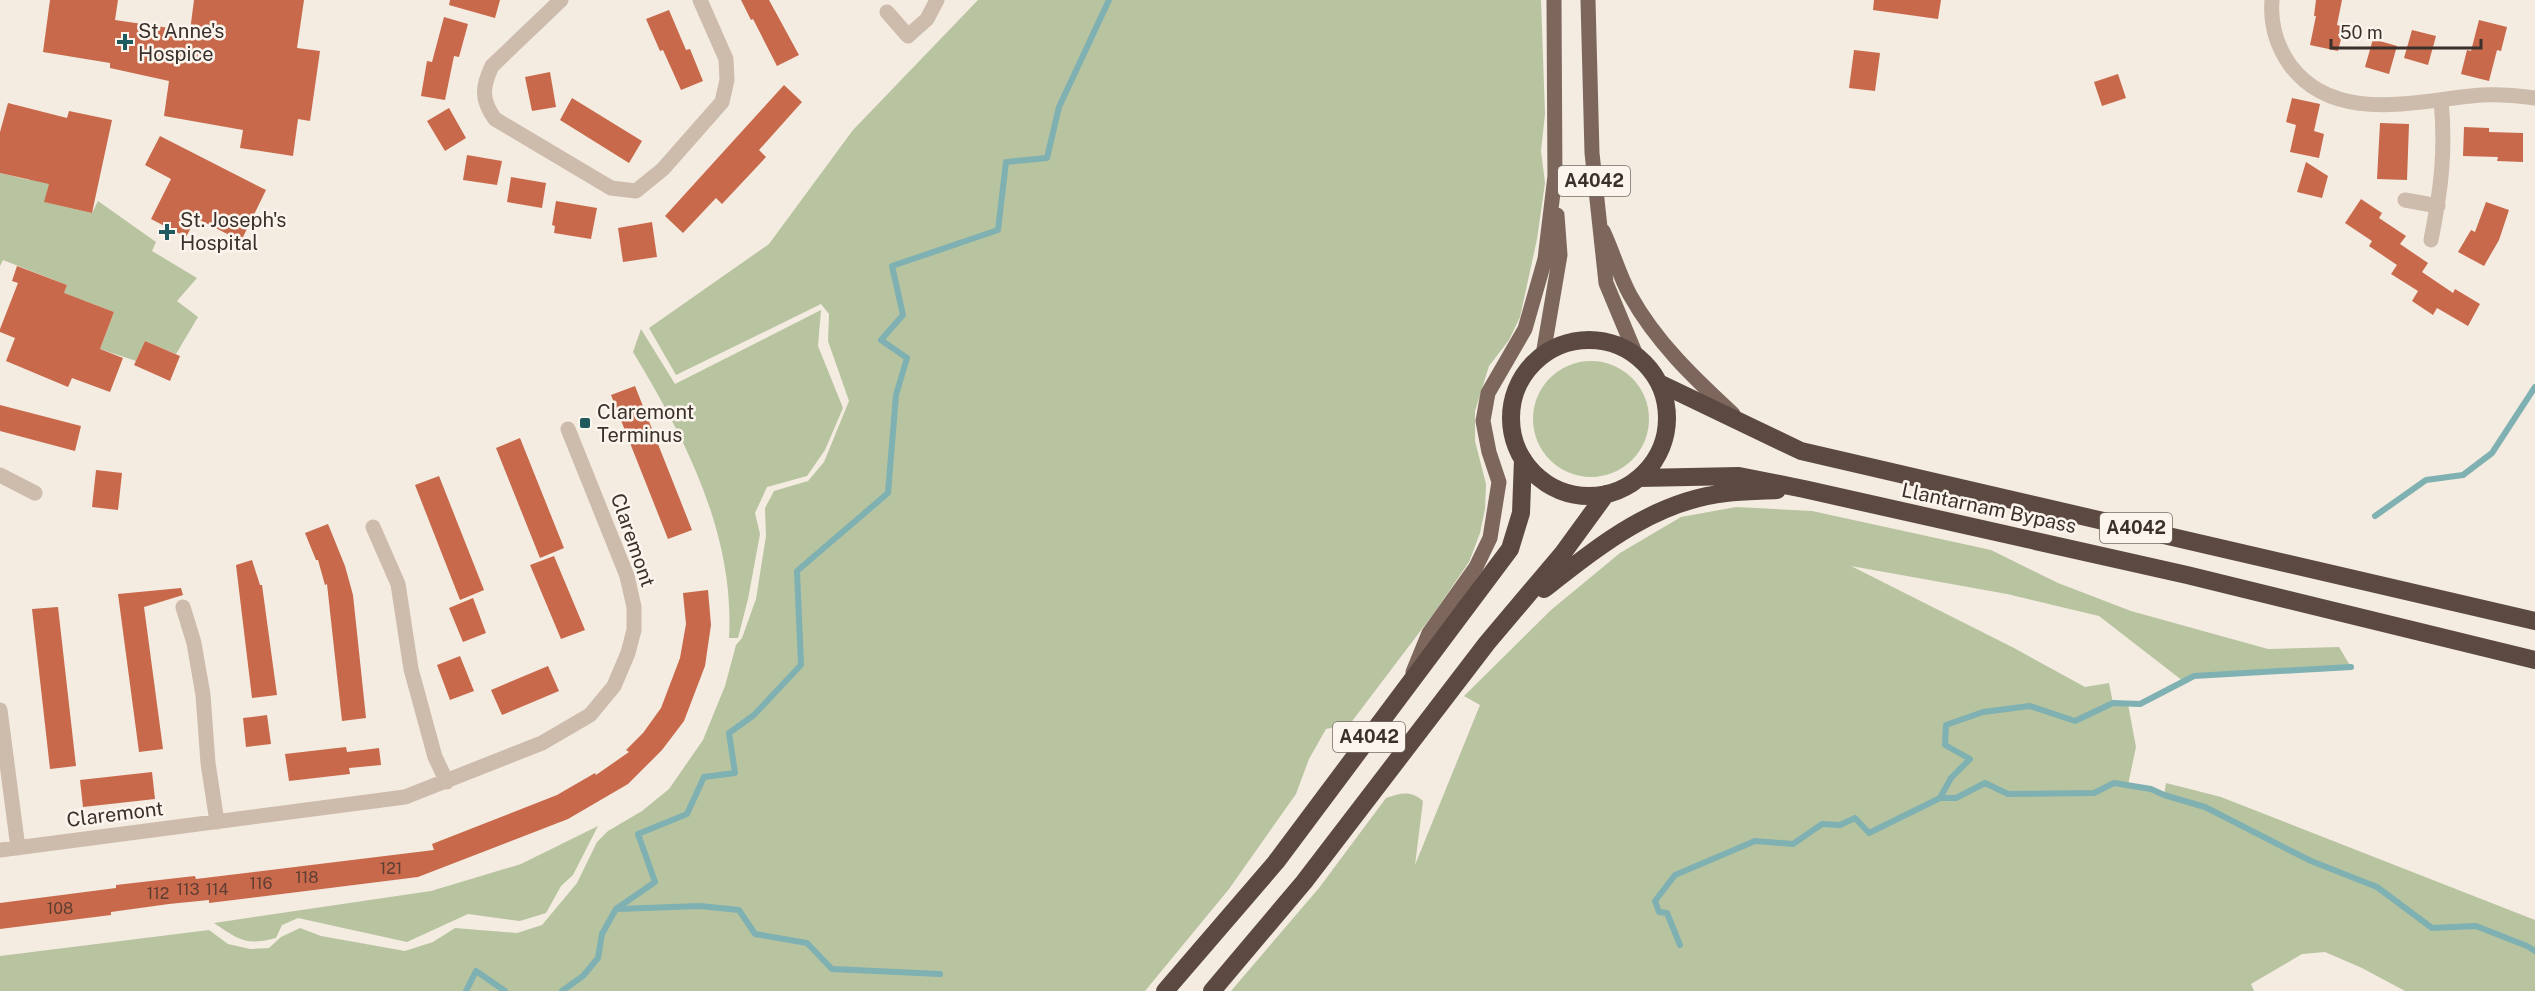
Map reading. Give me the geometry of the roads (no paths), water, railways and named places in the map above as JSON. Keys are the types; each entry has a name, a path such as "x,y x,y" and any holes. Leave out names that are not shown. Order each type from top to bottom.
{"highway":[{"path":"1590,340 1614,344 1636,355 1649,368 1659,383 1667,408 1666,434 1656,458 1639,478 1624,488 1606,494 1582,496 1559,490 1539,477 1523,459 1514,438 1511,415 1516,392 1527,371 1543,355 1565,344 1590,340"},
{"name":"Llantarnam Bypass","path":"1659,383 1801,451 2535,621"},
{"name":"A4042","path":"1166,991 1276,862 1510,549 1521,513 1523,459"},
{"name":"Llantarnam Bypass","path":"1639,478 1739,476 1804,489 2187,575 2535,660"},
{"name":"A4042","path":"1514,612 1610,538 1668,508 1725,493 1804,489"},
{"name":"A4042","path":"1212,991 1304,882 1487,643 1563,553 1606,494"}],"main road":[{"name":"A4042","path":"1543,355 1560,255 1555,176 1554,0"},
{"name":"A4042","path":"1588,0 1592,153 1597,220 1606,283 1636,355"},
{"path":"1409,684 1429,633 1476,567 1490,538 1499,482 1489,452 1483,421 1488,393 1526,329 1545,259 1555,176"},
{"path":"1597,220 1629,293 1647,324 1692,377 1741,422"}],"street":[{"path":"561,0 492,66 485,80 482,95 495,119 509,128 611,188 636,191 663,169 722,102 727,80 726,59 700,0"},
{"path":"887,12 908,36 927,19 937,0"},
{"path":"2272,0 2271,15 2281,52 2301,77 2314,88 2350,101 2383,106 2502,94 2535,98"},
{"path":"2431,240 2444,172 2441,100"},
{"path":"2405,200 2438,206"},
{"name":"Claremont","path":"0,850 405,797 542,743 590,716 614,686 628,653 634,630 634,607 627,576 568,429"},
{"path":"0,475 35,493"},
{"path":"374,527 398,584 411,669 435,757 447,782"},
{"path":"183,607 194,643 203,695 208,763 217,822"},
{"path":"0,710 18,848"}],"waterway":[{"path":"562,991 583,976 598,958 602,934 616,909 655,882 638,834 687,814 704,777 735,773 729,733 754,715 801,665 797,571 888,493 896,395 907,358 881,340 903,315 892,266 998,230 1006,162 1047,158 1059,107 1109,0"},
{"path":"2375,516 2426,480 2463,475 2492,453 2535,387"},
{"path":"1680,945 1667,913 1659,912 1655,901 1675,875 1755,841 1793,844 1822,824 1840,825 1855,818 1869,833 1940,798 1951,778 1970,759 1945,745 1946,725 1983,712 2030,706 2075,721 2113,703 2140,704 2194,676 2351,667"},
{"path":"1940,798 1956,798 1985,783 2008,794 2094,793 2114,783 2151,789 2205,807 2311,861 2377,887 2432,928 2476,926 2535,951"},
{"path":"618,909 700,906 739,910 755,934 807,943 832,969 940,974"},
{"path":"466,991 476,971 505,991"}],"place":[{"name":"St Anne's Hospice","path":"125,42"},
{"name":"St. Joseph's Hospital","path":"167,232"},
{"name":"Claremont Terminus","path":"585,423"}]}
